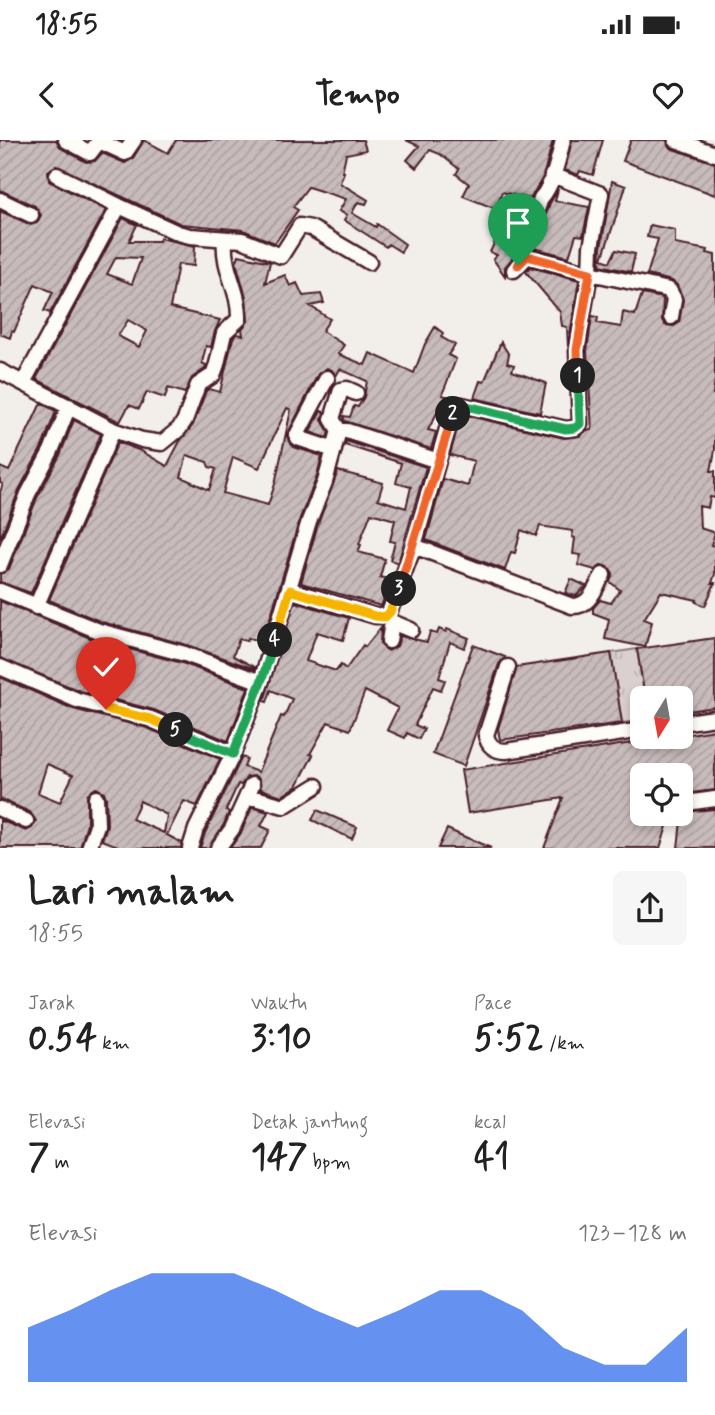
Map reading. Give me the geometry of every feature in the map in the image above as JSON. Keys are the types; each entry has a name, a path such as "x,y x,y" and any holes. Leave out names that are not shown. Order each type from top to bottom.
{"street":[{"path":"66,140 90,153 99,141 125,153 134,140"},
{"path":"527,256 524,245 563,140"},
{"path":"676,140 715,154"},
{"path":"57,175 178,233 251,243 281,256 300,226 304,226 369,262"},
{"path":"389,641 390,619 449,422 460,406 566,429 580,424 577,350 601,194 552,175"},
{"path":"0,200 31,215"},
{"path":"23,383 119,206"},
{"path":"0,371 113,430 142,440 162,443 179,429 185,420 198,386 212,375 217,364 224,333 239,319 238,299 223,252 225,239"},
{"path":"514,270 527,256"},
{"path":"527,256 669,290 674,299 671,317"},
{"path":"327,378 297,435 298,438 334,450"},
{"path":"356,393 347,389 341,390 332,419 340,432 363,436 438,461"},
{"path":"0,565 28,494 51,451 69,406"},
{"path":"36,607 113,430"},
{"path":"190,848 196,829 233,754 261,682 309,521 325,482 340,432"},
{"path":"414,546 572,606 582,605 589,600 603,575"},
{"path":"290,590 390,619 411,630"},
{"path":"0,591 99,631 185,654 261,682"},
{"path":"0,667 76,700 150,719 233,754"},
{"path":"508,667 486,735 496,750 506,751 630,732"},
{"path":"693,721 715,718"},
{"path":"218,848 232,829 250,791 284,806 316,786"},
{"path":"89,848 97,825 96,798"},
{"path":"693,802 715,799"},
{"path":"0,809 26,821"}],"green space":[{"path":"637,649 643,686 630,686 630,722 622,723 611,653"}],"building":[{"path":"0,140 56,140 61,148 86,162 95,161 102,153 125,163 133,158 144,140 168,153 176,140 363,140 366,150 346,154 340,183 368,200 366,204 358,202 352,213 376,227 377,224 405,244 401,252 388,244 386,247 344,220 347,215 339,211 346,199 308,187 293,207 298,210 275,243 243,230 181,224 56,166 48,171 49,181 106,210 50,313 44,311 53,292 35,284 10,338 0,334 0,211 31,225 37,223 41,215 35,206 0,190"},
{"path":"406,140 553,140 543,177 530,199 502,192 496,209 463,196 469,184 456,174 459,169 440,154 430,150 416,168 407,160 419,146"},
{"path":"572,140 603,140 593,175 580,171 578,175 565,170"},
{"path":"631,140 667,140 668,146 673,149 715,163 715,195 623,161"},
{"path":"612,181 626,186 602,259 610,262 616,250 635,254 631,272 600,265"},
{"path":"558,189 555,201 589,207 583,236 576,235 569,257 534,248 550,203"},
{"path":"509,212 516,215 506,239 515,244 516,254 505,267 505,276 493,259 497,255 490,252"},
{"path":"123,218 137,225 129,241 159,241 160,238 195,246 194,266 178,264 170,308 220,320 211,347 206,346 202,363 206,365 205,369 192,378 185,393 168,388 165,398 147,392 139,409 129,405 120,422 36,379","holes":["116,257 141,258 132,284 107,274","128,320 147,331 139,347 118,336"]},
{"path":"650,225 675,230 675,244 708,250 707,253 715,255 715,450 711,471 715,471 715,498 710,497 708,508 699,506 700,528 715,533 711,545 715,546 715,574 712,583 715,583 705,606 696,602 697,600 661,592 644,619 652,622 645,647 605,639 609,619 593,613 593,608 600,600 611,603 620,590 610,582 613,574 608,567 602,565 595,570 578,565 581,555 573,554 573,531 540,526 536,536 521,530 515,553 511,552 505,570 426,540 443,479 468,486 474,461 450,455 464,415 564,438 580,436 587,430 592,430 587,351 592,316 598,317 597,323 621,327 623,312 635,315 642,294 663,298 662,320 665,325 674,326 679,323 683,300 677,285 672,281 647,275 658,239 647,237"},
{"path":"239,255 270,262 265,283 285,275 290,286 297,283 303,296 321,294 324,303 310,306 330,319 322,331 344,345 338,354 365,365 370,353 414,373 435,327 443,333 441,337 455,345 448,355 456,359 442,395 454,398 445,411 439,409 428,430 436,432 431,449 345,421 343,416 350,417 354,406 358,407 364,397 367,381 340,369 336,376 327,368 318,374 287,435 294,447 322,456 316,479 300,518 263,642 248,638 247,641 239,639 233,656 255,669 187,645 102,622 49,600 118,442 167,466 180,441 193,425 206,391 209,389 220,392 233,338 237,334 243,335 242,329 248,321 246,297 236,262","holes":["287,408 291,410 268,505 223,493 233,457 259,468","187,455 207,462 209,467 216,469 209,490 181,477"]},
{"path":"530,267 579,280 568,347 567,327 562,326 560,312 526,272"},
{"path":"501,342 509,355 507,363 514,365 512,371 546,383 540,413 474,398"},
{"path":"41,403 56,411 42,447 19,490 0,539 0,492 3,484 0,483 0,467 9,471"},
{"path":"321,411 324,412 322,420 329,432 327,438 310,432"},
{"path":"74,420 101,434 31,593 0,582 0,574 9,569 37,498 60,455"},
{"path":"346,441 426,467 398,563 390,560 395,542 390,541 395,520 371,513 359,544 361,545 358,552 385,559 380,577 391,580 381,606 301,583 318,524 338,471 383,483 378,499 406,508 411,487 396,483 401,463 345,445"},
{"path":"571,579 586,586 576,596 565,593"},
{"path":"0,601 95,640 182,663 248,688 228,741 154,710 80,691 0,658"},
{"path":"295,602 349,618 343,640 317,632 306,661 336,671 341,665 346,669 363,645 365,647 381,627 380,644 388,651 397,646 400,636 427,642 430,632 437,634 439,629 446,632 447,629 469,638 464,648 450,642 439,678 445,680 441,690 433,687 415,725 424,729 419,739 407,733 405,738 387,730 398,708 365,691 350,730 328,722 310,754 313,755 297,786 282,796 261,789 259,779 255,776 247,777 241,785 238,784 226,810 229,812 224,824 209,848 200,848 242,757 247,759 244,767 258,772 281,716 284,717 292,699 271,690 267,702 264,701"},
{"path":"715,638 715,707 693,710 693,686 643,686 637,649"},
{"path":"473,645 505,657 499,664 464,766 433,754"},
{"path":"611,653 622,723 500,740 498,729 517,667"},
{"path":"0,677 73,709 147,728 220,759 197,806 184,801 167,835 182,843 181,848 123,848 102,840 107,825 106,798 104,792 96,788 87,794 87,824 80,848 0,848 0,820 26,831 32,828 36,821 30,812 0,799","holes":["47,764 73,775 60,802 38,793","140,801 167,815 164,833 132,819"]},
{"path":"715,730 715,790 693,793 693,763 630,763 630,826 667,826 660,848 544,848 563,798 468,813 461,770 630,743 630,749 693,749 693,733"},
{"path":"252,807 268,812 261,826 270,830 261,848 230,848 241,833"},
{"path":"715,809 715,848 678,848 680,826 693,826 693,811"},
{"path":"317,810 357,827 352,839 312,820"},
{"path":"447,829 465,837 491,848 438,848"}],"route":[{"path":"106,709 150,719 233,754 261,682 290,590 375,616 385,617 390,612 414,546 449,422 457,408 462,405 566,429 580,424 577,350 590,273 527,256 518,265"}]}
